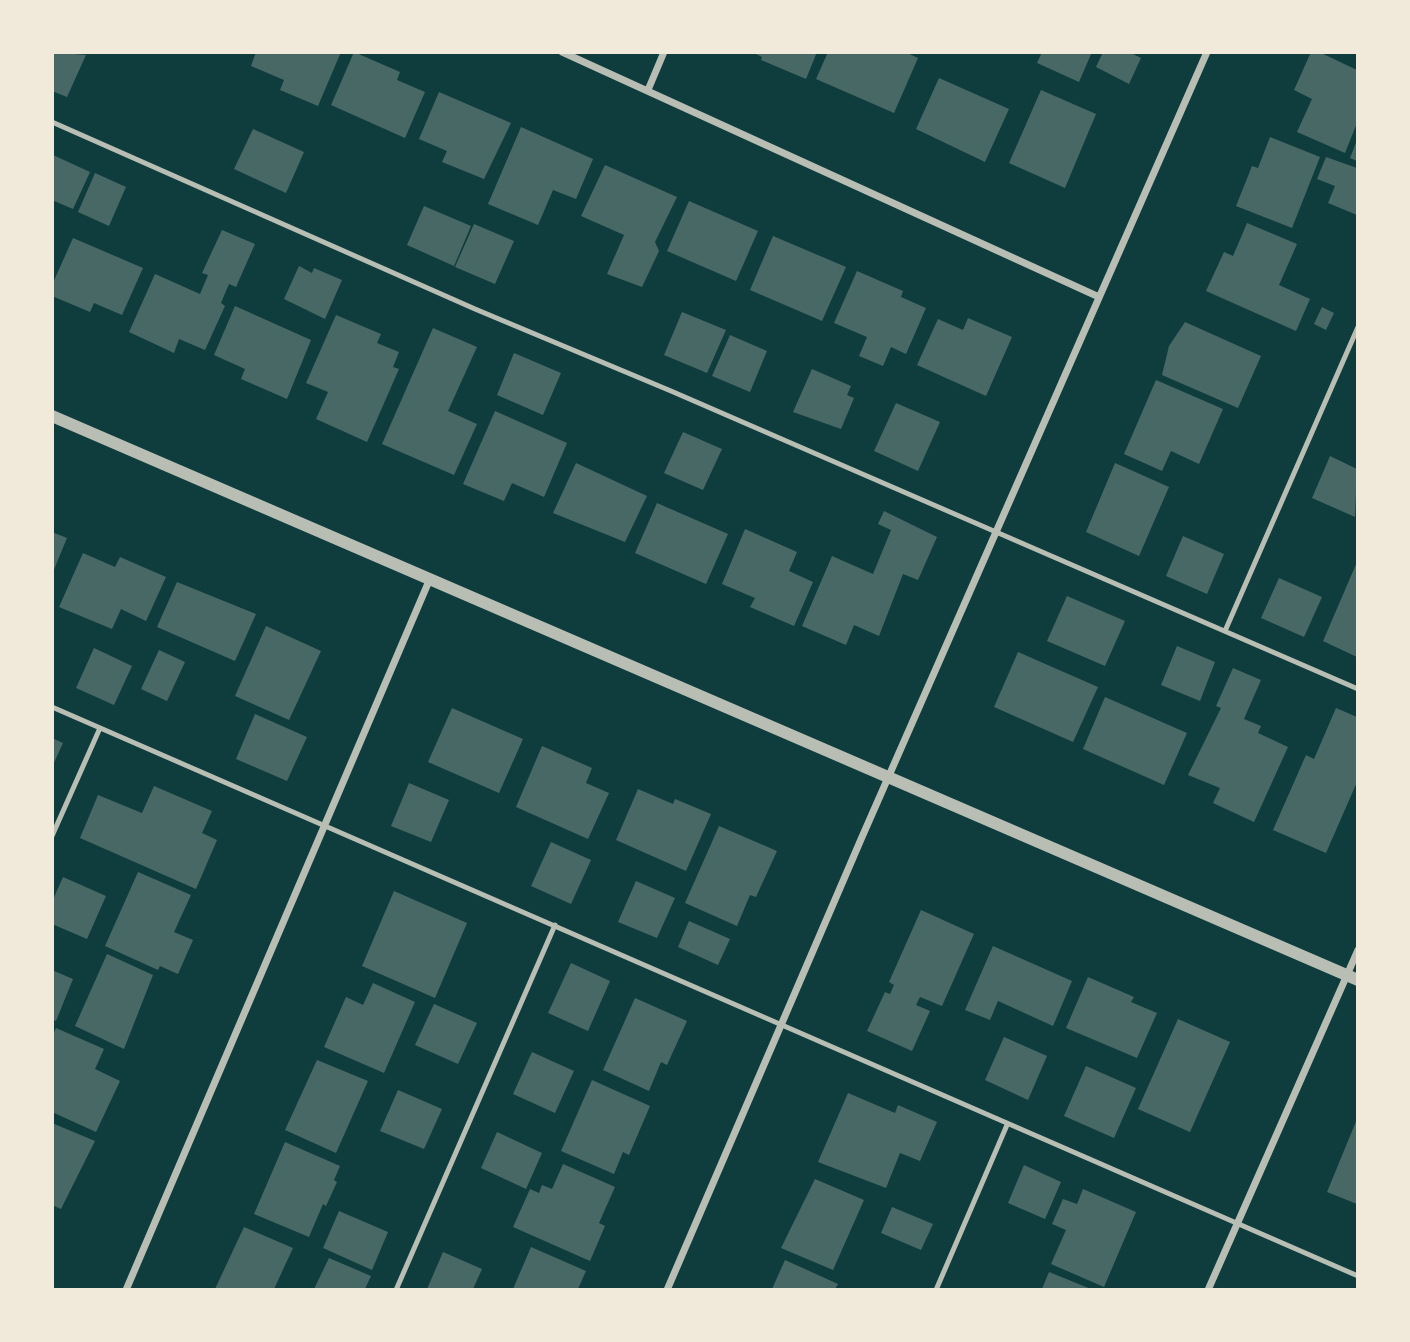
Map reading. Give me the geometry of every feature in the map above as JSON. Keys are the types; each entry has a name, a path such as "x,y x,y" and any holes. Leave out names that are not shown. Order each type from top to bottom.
{"street":[{"path":"562,52 1099,297"},
{"path":"648,90 664,52"},
{"path":"667,1290 1204,54"},
{"path":"52,416 1351,977"},
{"path":"126,1290 326,827 429,580"},
{"path":"1208,1290 1351,977 1357,950"}],"lane":[{"path":"52,122 475,309 1357,689"},
{"path":"1225,631 1357,327"},
{"path":"52,707 1357,1276"},
{"path":"52,836 100,728"},
{"path":"396,1290 555,925"},
{"path":"936,1290 1007,1125"}],"building":[{"path":"52,52 86,55 67,97 52,91"},
{"path":"256,52 341,52 318,106 280,90 284,80 251,66"},
{"path":"354,52 400,72 397,80 425,92 405,138 331,105"},
{"path":"752,52 817,52 806,79 761,60 762,57"},
{"path":"828,52 905,52 918,58 894,113 816,79"},
{"path":"1042,52 1092,52 1079,82 1037,63"},
{"path":"1103,52 1129,52 1141,58 1129,84 1096,67"},
{"path":"1311,52 1319,52 1357,70 1357,123 1345,153 1297,132 1312,99 1294,90"},
{"path":"939,78 1009,109 985,162 916,129"},
{"path":"1041,90 1096,114 1065,188 1009,163"},
{"path":"439,92 511,123 484,179 442,162 447,151 419,139"},
{"path":"521,127 593,159 576,199 553,190 538,225 488,204"},
{"path":"253,129 304,152 286,193 234,169"},
{"path":"1270,137 1320,157 1292,228 1236,206 1252,166 1258,168"},
{"path":"1357,140 1357,161 1350,158"},
{"path":"53,155 90,172 73,209 52,200"},
{"path":"1326,157 1357,168 1357,215 1328,203 1335,186 1317,179"},
{"path":"605,165 677,197 655,242 659,251 642,287 607,274 624,235 581,216"},
{"path":"95,173 126,187 109,226 78,212"},
{"path":"689,201 758,231 736,281 667,251"},
{"path":"424,206 471,226 454,266 407,245"},
{"path":"1247,223 1297,244 1279,285 1310,299 1296,331 1206,291 1224,252 1233,256"},
{"path":"474,224 514,241 495,284 455,267"},
{"path":"222,230 255,244 236,287 229,284 221,303 225,306 205,350 179,339 174,353 129,332 155,274 200,294 208,275 202,273"},
{"path":"773,236 846,267 822,321 750,290"},
{"path":"73,238 143,268 122,315 94,303 90,312 52,296 52,285"},
{"path":"299,266 312,273 314,268 342,280 325,319 284,299"},
{"path":"857,271 903,291 901,297 926,308 906,354 891,347 883,366 859,356 867,337 834,323"},
{"path":"235,306 311,340 287,399 241,379 245,369 214,355"},
{"path":"1322,307 1334,313 1326,330 1314,324"},
{"path":"682,312 726,330 707,373 664,355"},
{"path":"336,315 381,334 377,343 399,352 393,367 399,369 367,442 316,419 328,392 306,383"},
{"path":"968,318 1012,337 986,396 917,365 938,319 963,330"},
{"path":"1185,322 1261,356 1238,408 1162,375 1169,346"},
{"path":"433,328 477,347 448,411 477,424 454,475 382,444"},
{"path":"730,335 767,351 750,392 712,376"},
{"path":"514,353 561,373 543,415 497,395"},
{"path":"812,369 851,386 847,395 854,398 841,429 793,412"},
{"path":"1156,380 1223,409 1199,464 1171,451 1162,471 1124,454"},
{"path":"896,403 940,422 918,471 874,451"},
{"path":"495,411 567,443 544,497 512,483 504,501 463,484"},
{"path":"683,432 722,449 703,490 664,473"},
{"path":"1330,456 1357,469 1355,517 1312,498"},
{"path":"576,463 647,496 625,542 553,513"},
{"path":"1115,463 1169,487 1139,556 1086,532"},
{"path":"657,503 728,534 706,584 635,553"},
{"path":"884,511 937,537 918,580 903,574 879,636 854,625 846,645 802,626 832,556 873,574 891,530 878,524"},
{"path":"745,529 797,552 789,571 813,582 794,626 750,607 755,598 722,584"},
{"path":"52,532 67,538 53,572 52,572"},
{"path":"1183,536 1224,554 1207,594 1166,576"},
{"path":"83,553 115,567 120,557 166,577 146,621 121,609 112,629 59,607"},
{"path":"1357,562 1357,657 1323,641"},
{"path":"1279,578 1322,597 1304,637 1261,618"},
{"path":"177,582 256,614 235,661 157,627"},
{"path":"1067,596 1125,621 1105,666 1047,641"},
{"path":"266,626 321,651 289,720 235,696"},
{"path":"1177,646 1215,662 1200,701 1161,685"},
{"path":"94,648 132,666 114,705 76,688"},
{"path":"159,650 185,662 167,701 141,689"},
{"path":"1018,652 1098,687 1073,742 994,707"},
{"path":"1233,668 1261,680 1244,719 1261,726 1258,733 1288,747 1254,822 1213,803 1220,788 1188,775 1221,708 1216,706"},
{"path":"1105,697 1187,733 1164,785 1083,749"},
{"path":"452,708 523,739 499,793 428,762"},
{"path":"1336,708 1357,717 1357,782 1326,853 1273,830 1306,755 1314,759"},
{"path":"255,714 307,737 287,781 236,759"},
{"path":"52,738 63,743 52,767"},
{"path":"542,746 592,768 586,783 609,793 588,839 516,807"},
{"path":"409,783 449,800 431,842 391,826"},
{"path":"154,786 212,811 202,833 217,840 196,889 80,838 98,795 142,813"},
{"path":"638,789 673,804 675,799 711,814 686,871 616,840"},
{"path":"719,826 777,851 756,897 750,895 737,926 685,903"},
{"path":"551,842 591,860 571,904 531,886"},
{"path":"138,872 191,895 174,932 193,940 178,974 160,966 158,970 105,946"},
{"path":"63,877 106,896 87,939 52,924 52,902"},
{"path":"636,881 675,898 657,938 618,922"},
{"path":"394,891 467,923 435,998 362,966"},
{"path":"921,910 974,934 942,1006 920,997 916,1005 930,1011 912,1051 867,1031 885,992 890,994 894,985 889,982"},
{"path":"689,921 730,939 718,965 678,947"},
{"path":"993,946 1072,981 1053,1026 998,1001 990,1020 965,1010"},
{"path":"107,954 153,975 124,1049 75,1026"},
{"path":"571,963 610,981 588,1031 548,1013"},
{"path":"52,970 73,979 56,1021 52,1019"},
{"path":"1088,977 1134,997 1131,1002 1157,1013 1137,1058 1066,1028"},
{"path":"373,983 415,1002 384,1073 324,1047 346,997 363,1005"},
{"path":"635,998 687,1021 667,1065 661,1062 649,1091 603,1070"},
{"path":"434,1004 477,1023 458,1064 415,1045"},
{"path":"1178,1019 1230,1042 1190,1132 1138,1109"},
{"path":"56,1028 104,1049 95,1069 120,1081 96,1132 52,1112 52,1037"},
{"path":"1004,1037 1047,1056 1028,1100 985,1080"},
{"path":"532,1052 574,1071 555,1113 513,1094"},
{"path":"317,1060 368,1081 336,1153 285,1130"},
{"path":"1086,1066 1136,1088 1114,1138 1064,1116"},
{"path":"592,1080 650,1106 629,1155 623,1152 614,1174 561,1151"},
{"path":"398,1090 442,1109 424,1149 380,1131"},
{"path":"848,1093 895,1113 898,1105 937,1122 920,1161 900,1153 886,1188 818,1162"},
{"path":"1357,1119 1357,1204 1327,1192"},
{"path":"52,1123 95,1141 61,1209 52,1205"},
{"path":"497,1132 542,1153 526,1189 481,1168"},
{"path":"285,1142 340,1166 334,1180 337,1182 326,1206 323,1204 309,1237 254,1214"},
{"path":"563,1164 615,1187 599,1223 605,1226 590,1261 513,1227 530,1189 539,1193 542,1185 552,1189"},
{"path":"1024,1165 1061,1182 1045,1219 1008,1203"},
{"path":"815,1179 864,1200 833,1270 781,1248"},
{"path":"1083,1189 1136,1212 1104,1287 1051,1264 1066,1230 1052,1224 1063,1199 1077,1204"},
{"path":"892,1207 933,1224 921,1250 881,1233"},
{"path":"339,1211 388,1232 372,1270 323,1248"},
{"path":"244,1227 293,1248 274,1289 215,1289"},
{"path":"531,1247 586,1271 578,1289 513,1289"},
{"path":"443,1252 482,1269 473,1289 427,1289"},
{"path":"329,1258 371,1276 365,1289 314,1289"},
{"path":"785,1260 838,1284 835,1289 772,1289"},
{"path":"1049,1272 1091,1289 1042,1289"}]}
